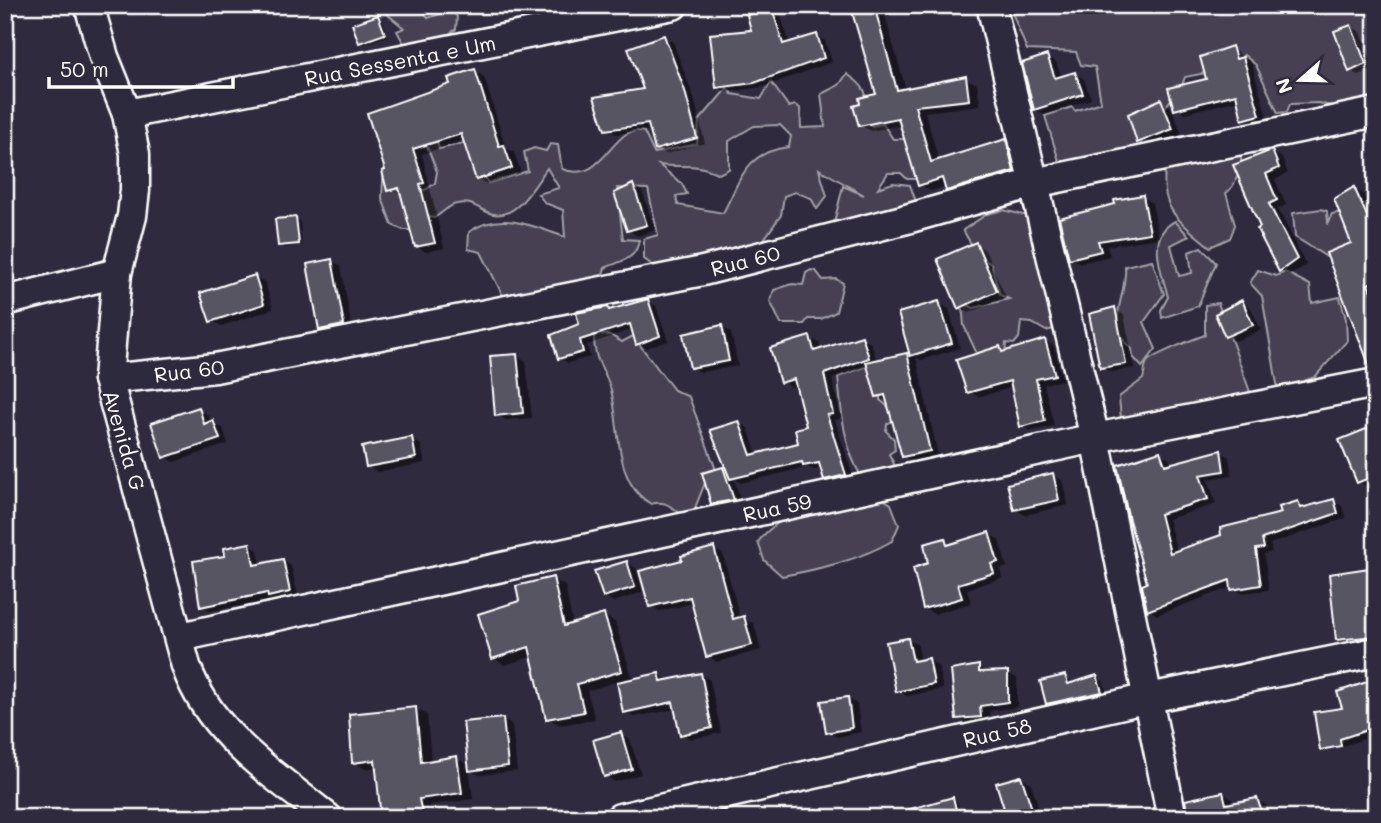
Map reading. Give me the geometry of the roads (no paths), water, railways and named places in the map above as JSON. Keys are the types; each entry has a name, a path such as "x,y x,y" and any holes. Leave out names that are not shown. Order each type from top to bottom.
{"street":[{"name":"Avenida G","path":"89,5 104,57 127,114 135,154 132,216 117,273 108,379 194,689 220,727 328,818"},
{"name":"Rua Sessenta e Um","path":"127,114 673,5"},
{"path":"991,5 1095,438 1172,818"},
{"name":"Rua 60","path":"108,379 215,368 703,271 1034,183 1376,112"},
{"path":"5,301 117,273"},
{"name":"Rua 59","path":"180,637 1095,438 1376,383"},
{"name":"Rua 58","path":"620,818 1149,698 1376,652"}]}
